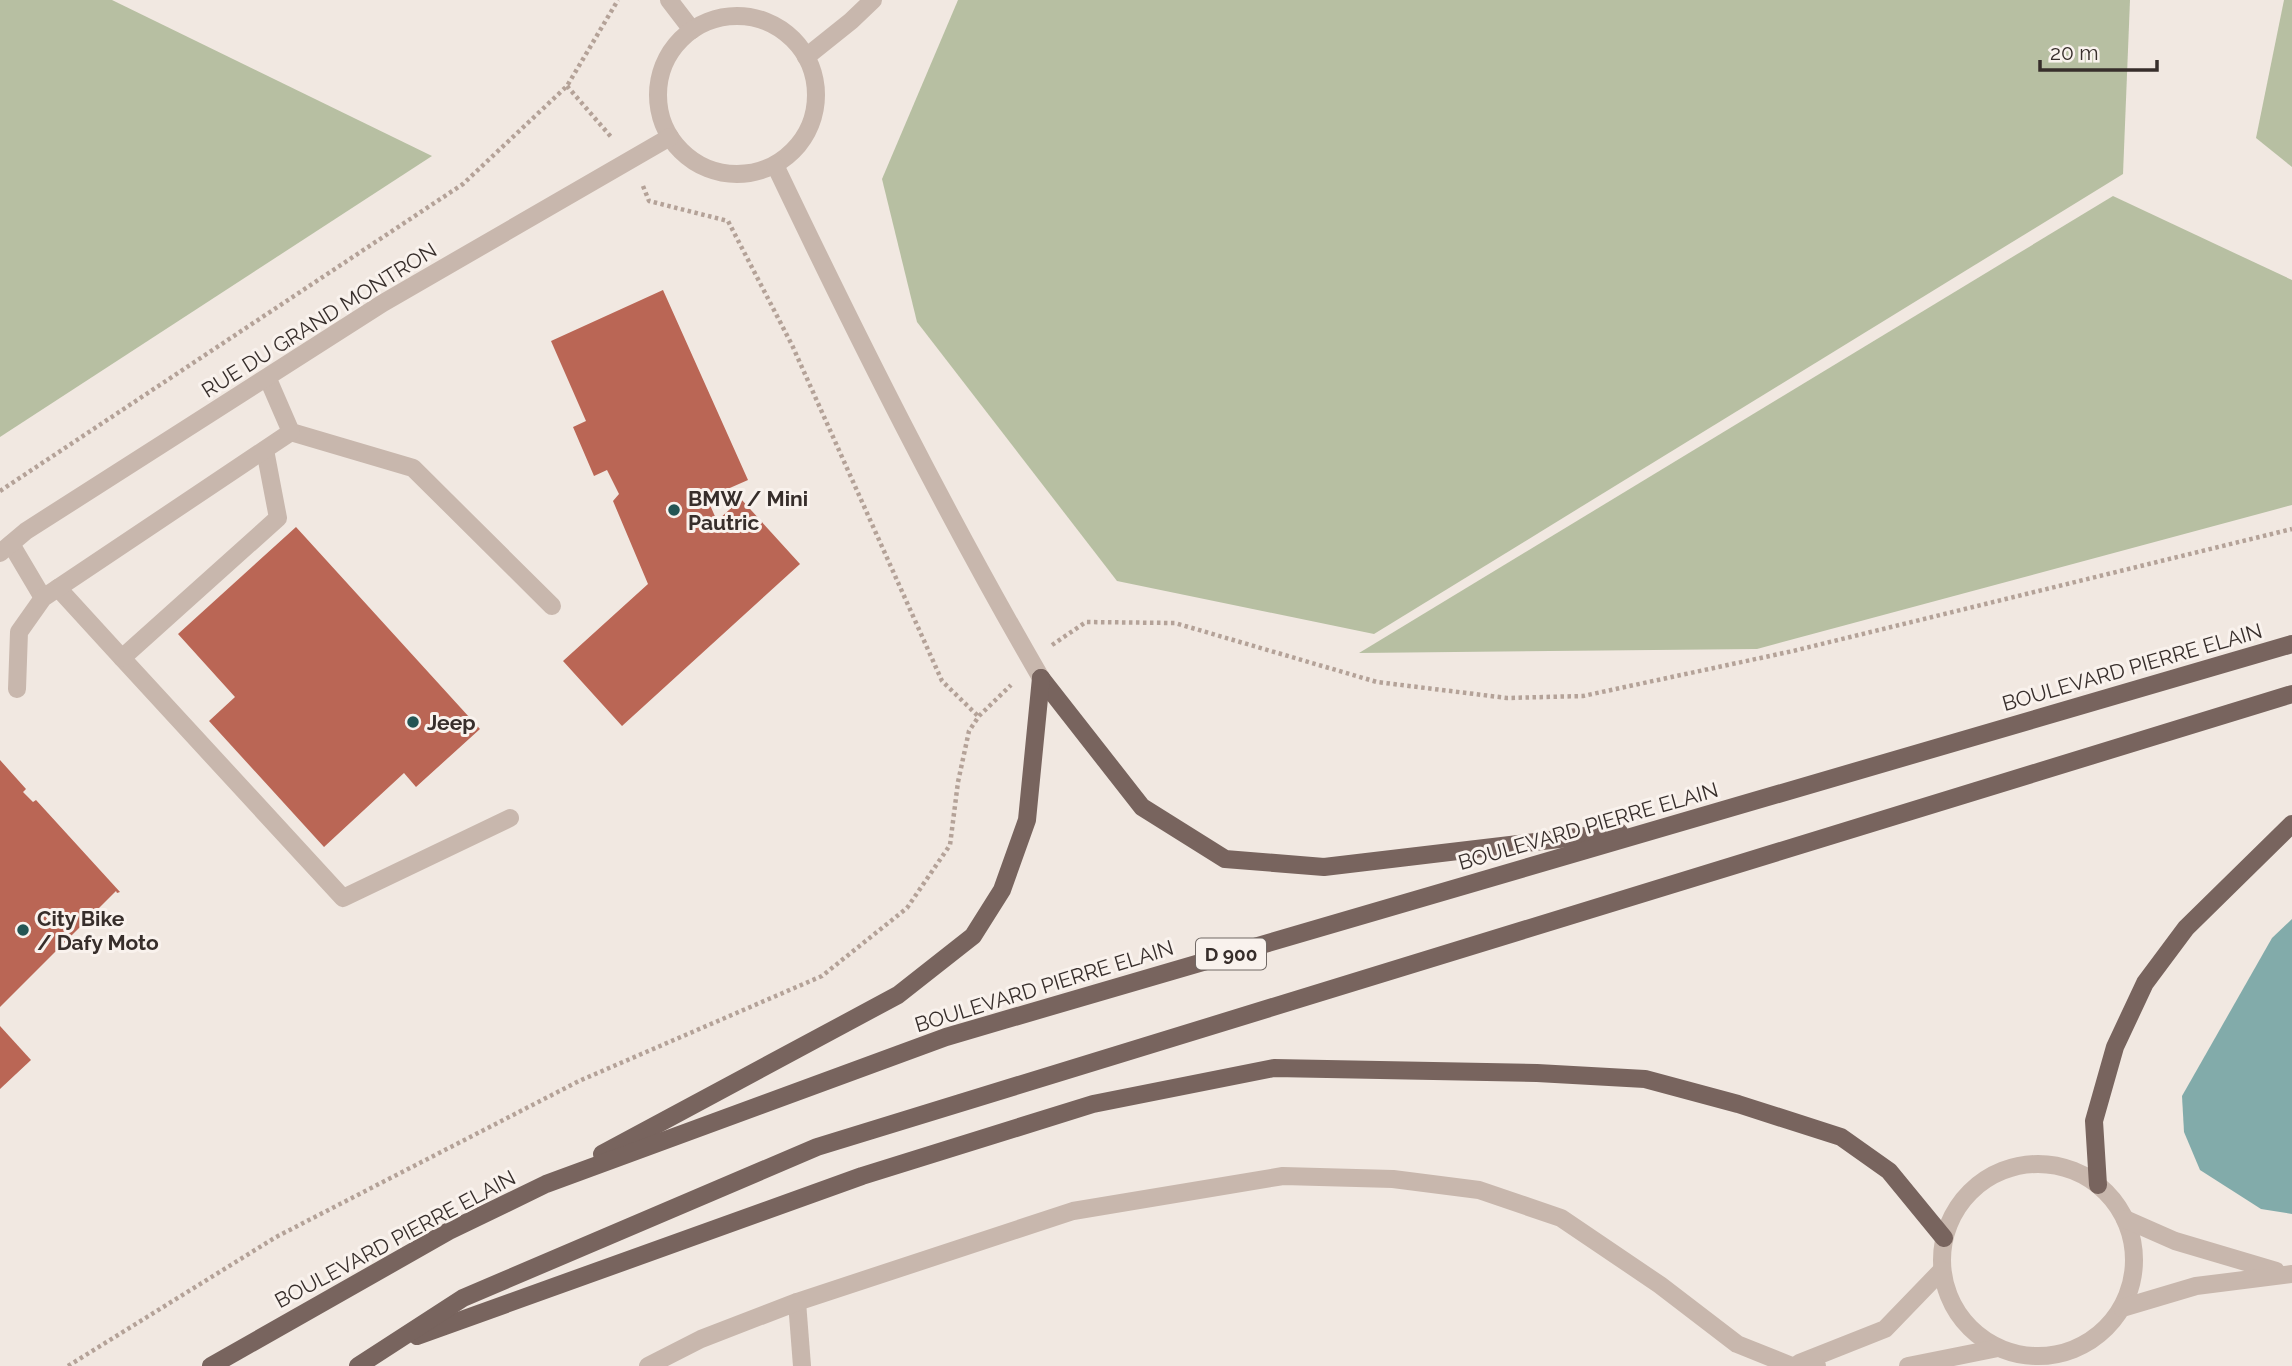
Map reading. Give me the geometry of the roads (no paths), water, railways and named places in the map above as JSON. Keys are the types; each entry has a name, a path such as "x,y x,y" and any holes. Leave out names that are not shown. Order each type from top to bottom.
{"main road":[{"name":"BOULEVARD PIERRE ELAIN","path":"211,1366 449,1231 545,1184 946,1037 2292,644"},
{"path":"1041,678 1142,807 1224,859 1324,867 1669,826"},
{"path":"545,1184 898,995 973,936 1002,890 1027,821 1041,678"},
{"path":"358,1366 463,1298 817,1147 2292,694"},
{"path":"2098,1185 2094,1121 2115,1047 2145,983 2186,928 2292,824"},
{"path":"387,1347 862,1176 1093,1104 1274,1068 1537,1073 1645,1079 1738,1104 1841,1137 1889,1171 1944,1238"}],"street":[{"path":"669,0 692,30"},
{"path":"806,57 851,22 873,0"},
{"path":"742,16 768,22 790,36 806,57 815,80 816,105 809,129 795,150 775,165 752,174 729,174 705,168 685,155 670,138 660,115 658,91 663,68 675,46 692,30 716,19 742,16"},
{"name":"RUE DU GRAND MONTRON","path":"5,549 26,531 268,379 383,303 670,138"},
{"path":"775,165 848,318 932,482 1041,678"},
{"path":"268,379 291,432"},
{"path":"17,689 19,632 43,598 291,432"},
{"path":"291,432 413,468 552,606"},
{"path":"122,658 278,518 265,450"},
{"path":"5,549 43,598"},
{"path":"58,588 343,898 510,818"},
{"path":"2047,1165 2074,1171 2098,1185 2125,1219 2133,1248 2133,1268 2122,1308 2105,1330 2081,1346 2054,1355 2026,1356 1998,1348 1977,1335 1959,1317 1947,1294 1942,1270 1944,1238 1954,1212 1971,1191 1994,1175 2020,1166 2047,1165"},
{"path":"648,1366 701,1339 797,1302 1073,1210 1283,1176 1393,1179 1479,1189 1561,1218 1660,1284 1737,1344 1792,1366 1817,1366"},
{"path":"2125,1219 2175,1241 2288,1274"},
{"path":"1792,1366 1885,1329 1942,1270"},
{"path":"2122,1308 2196,1286 2288,1274"},
{"path":"797,1302 802,1366"},
{"path":"1908,1366 1998,1348"}],"water":[{"path":"2292,919 2292,1214 2261,1209 2200,1170 2184,1132 2182,1096 2272,938"}],"place":[{"name":"BMW / Mini Pautric","path":"674,510"},
{"name":"Jeep","path":"413,722"},
{"name":"City Bike / Dafy Moto","path":"23,930"}]}
